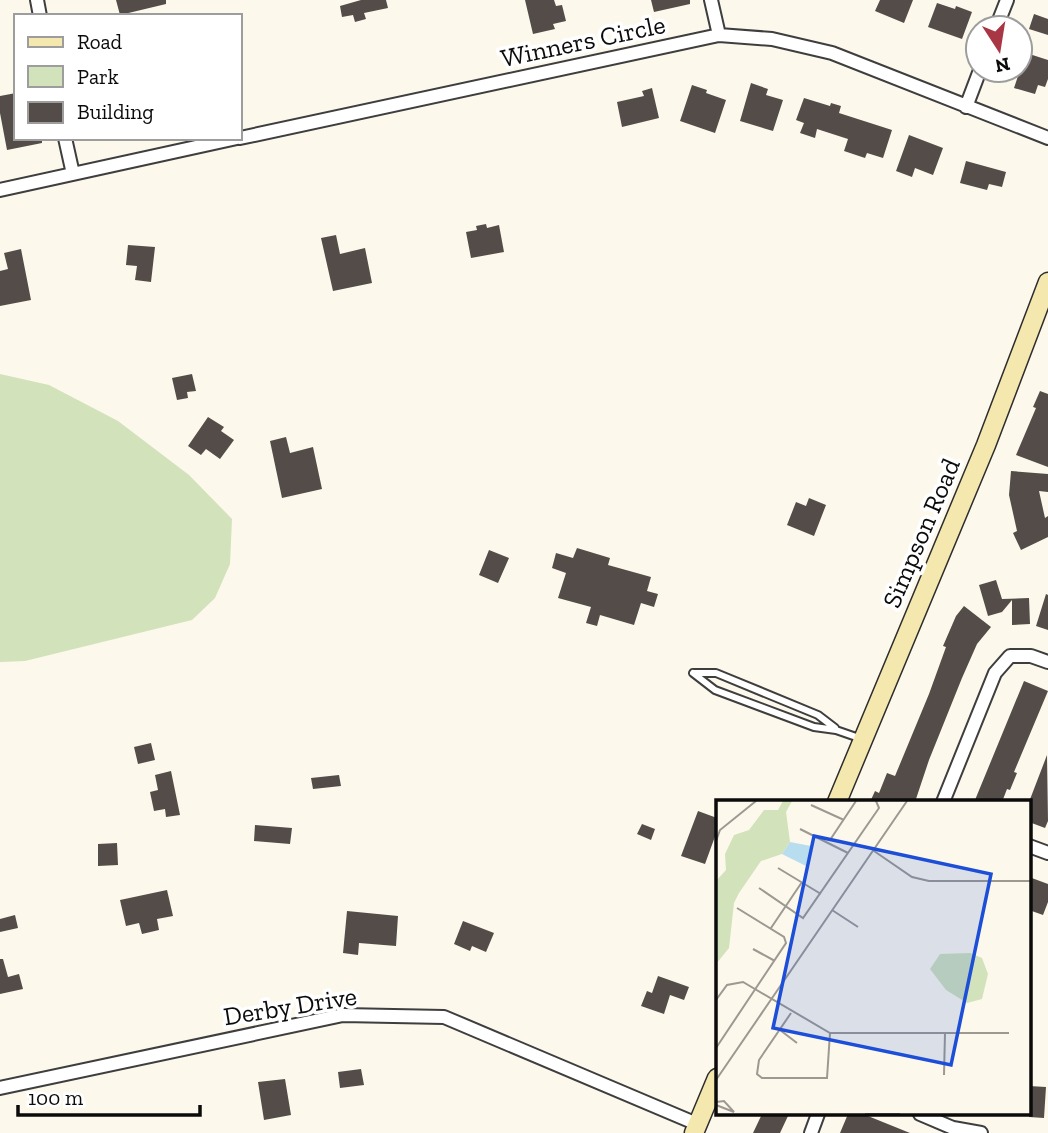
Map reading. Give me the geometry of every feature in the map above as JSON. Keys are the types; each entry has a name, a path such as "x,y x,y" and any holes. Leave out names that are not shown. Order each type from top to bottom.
{"main road":[{"name":"Simpson Road","path":"838,800 986,445 1048,282"},
{"path":"695,1128 716,1080"}],"street":[{"path":"711,0 719,35"},
{"name":"Winners Circle","path":"242,137 719,35 772,39 832,53 1048,138"},
{"path":"966,107 975,84"},
{"path":"65,140 72,173"},
{"name":"Winners Circle","path":"0,190 229,140"},
{"path":"944,800 995,674 1010,656 1031,656 1048,662"},
{"path":"1030,846 1048,853"},
{"name":"Derby Drive","path":"0,1088 343,1015 444,1017 695,1128"},
{"path":"811,1133 817,1116"},
{"path":"924,1116 952,1130 981,1133"}],"lane":[{"path":"836,730 818,715 716,673 693,673 715,690 814,727 836,730 864,740"}],"green space":[{"path":"0,374 49,385 118,421 189,475 232,519 230,564 215,598 192,620 25,661 0,662"}],"building":[{"path":"116,0 166,0 166,4 120,14"},
{"path":"361,0 386,0 388,8 364,13 366,19 355,22 353,15 342,17 340,6"},
{"path":"525,0 554,0 556,6 562,5 566,21 553,24 555,29 533,34"},
{"path":"651,0 690,0 690,4 654,12"},
{"path":"880,0 913,0 904,23 875,11"},
{"path":"937,3 972,12 964,14 962,39 928,27"},
{"path":"1034,14 1048,19 1048,35 1034,31"},
{"path":"1034,56 1048,60 1045,87 1038,85 1035,94 1014,88 1015,84 1034,84"},
{"path":"751,83 768,89 766,95 783,100 773,131 740,121"},
{"path":"692,85 726,100 715,133 680,121"},
{"path":"652,88 659,118 622,127 617,102 644,96 642,91"},
{"path":"14,93 14,140 42,140 42,143 7,150 0,113 0,96"},
{"path":"804,98 830,106 831,103 841,106 839,113 892,130 883,158 867,153 865,158 844,151 848,139 817,129 815,138 800,133 804,123 796,120"},
{"path":"909,135 943,148 933,175 915,168 912,177 896,171"},
{"path":"966,161 1006,172 1002,187 989,184 987,190 960,183"},
{"path":"486,224 487,228 499,225 504,252 471,258 466,232 477,230 476,226"},
{"path":"336,235 340,254 365,248 372,283 333,291 321,238"},
{"path":"128,245 155,247 151,282 135,280 137,266 126,265"},
{"path":"21,249 31,300 0,306 0,271 8,269 4,253"},
{"path":"192,374 196,391 187,392 188,398 177,400 172,378"},
{"path":"1040,391 1048,394 1048,467 1016,455 1036,408 1033,407"},
{"path":"208,417 224,427 221,431 234,440 220,459 206,449 201,455 188,446"},
{"path":"286,437 290,453 313,447 322,489 282,498 270,441"},
{"path":"1011,471 1048,474 1048,492 1039,491 1045,518 1048,516 1048,537 1021,550 1013,533 1017,531 1009,495"},
{"path":"809,498 826,505 814,536 787,525 796,502 806,506"},
{"path":"577,548 610,558 608,565 651,577 647,591 658,594 654,607 641,603 634,625 600,615 597,626 586,623 591,607 558,598 566,573 552,568 556,553 573,558"},
{"path":"489,550 509,558 498,583 479,575"},
{"path":"996,580 1002,599 1029,598 1030,624 1012,625 1012,600 1002,612 988,616 979,585"},
{"path":"1046,594 1048,595 1048,630 1036,626"},
{"path":"964,606 991,627 977,644 962,678 916,800 871,800 875,791 879,793 887,773 895,776 929,694 946,647 943,646 956,616"},
{"path":"1024,681 1048,691 1014,772 1017,773 1010,790 1007,789 1003,800 975,800"},
{"path":"151,743 155,760 138,764 134,747"},
{"path":"1047,755 1048,821 1045,828 1030,822 1030,800"},
{"path":"171,771 180,815 166,817 165,809 154,811 150,792 158,790 155,775"},
{"path":"339,775 341,786 313,789 311,778"},
{"path":"698,811 716,818 716,834 705,864 681,856"},
{"path":"642,824 655,829 651,840 637,834"},
{"path":"255,825 292,828 290,844 254,841"},
{"path":"117,843 118,865 98,866 98,844"},
{"path":"1030,877 1048,884 1048,902 1043,915 1030,910"},
{"path":"167,890 173,916 157,919 159,930 142,934 139,923 126,926 120,900"},
{"path":"347,911 398,916 396,946 359,943 358,955 343,953"},
{"path":"15,915 18,928 0,932 0,919"},
{"path":"463,921 494,933 486,952 472,946 470,951 454,944"},
{"path":"0,959 3,959 8,977 19,974 23,989 0,994"},
{"path":"658,976 689,987 684,1000 670,995 664,1014 641,1006 647,991 652,993"},
{"path":"361,1069 364,1085 340,1088 338,1072"},
{"path":"285,1079 291,1115 264,1120 258,1082"},
{"path":"1030,1086 1046,1087 1044,1118 1029,1117"},
{"path":"761,1116 788,1116 780,1133 753,1133"},
{"path":"847,1116 868,1116 910,1133 840,1133"}]}
